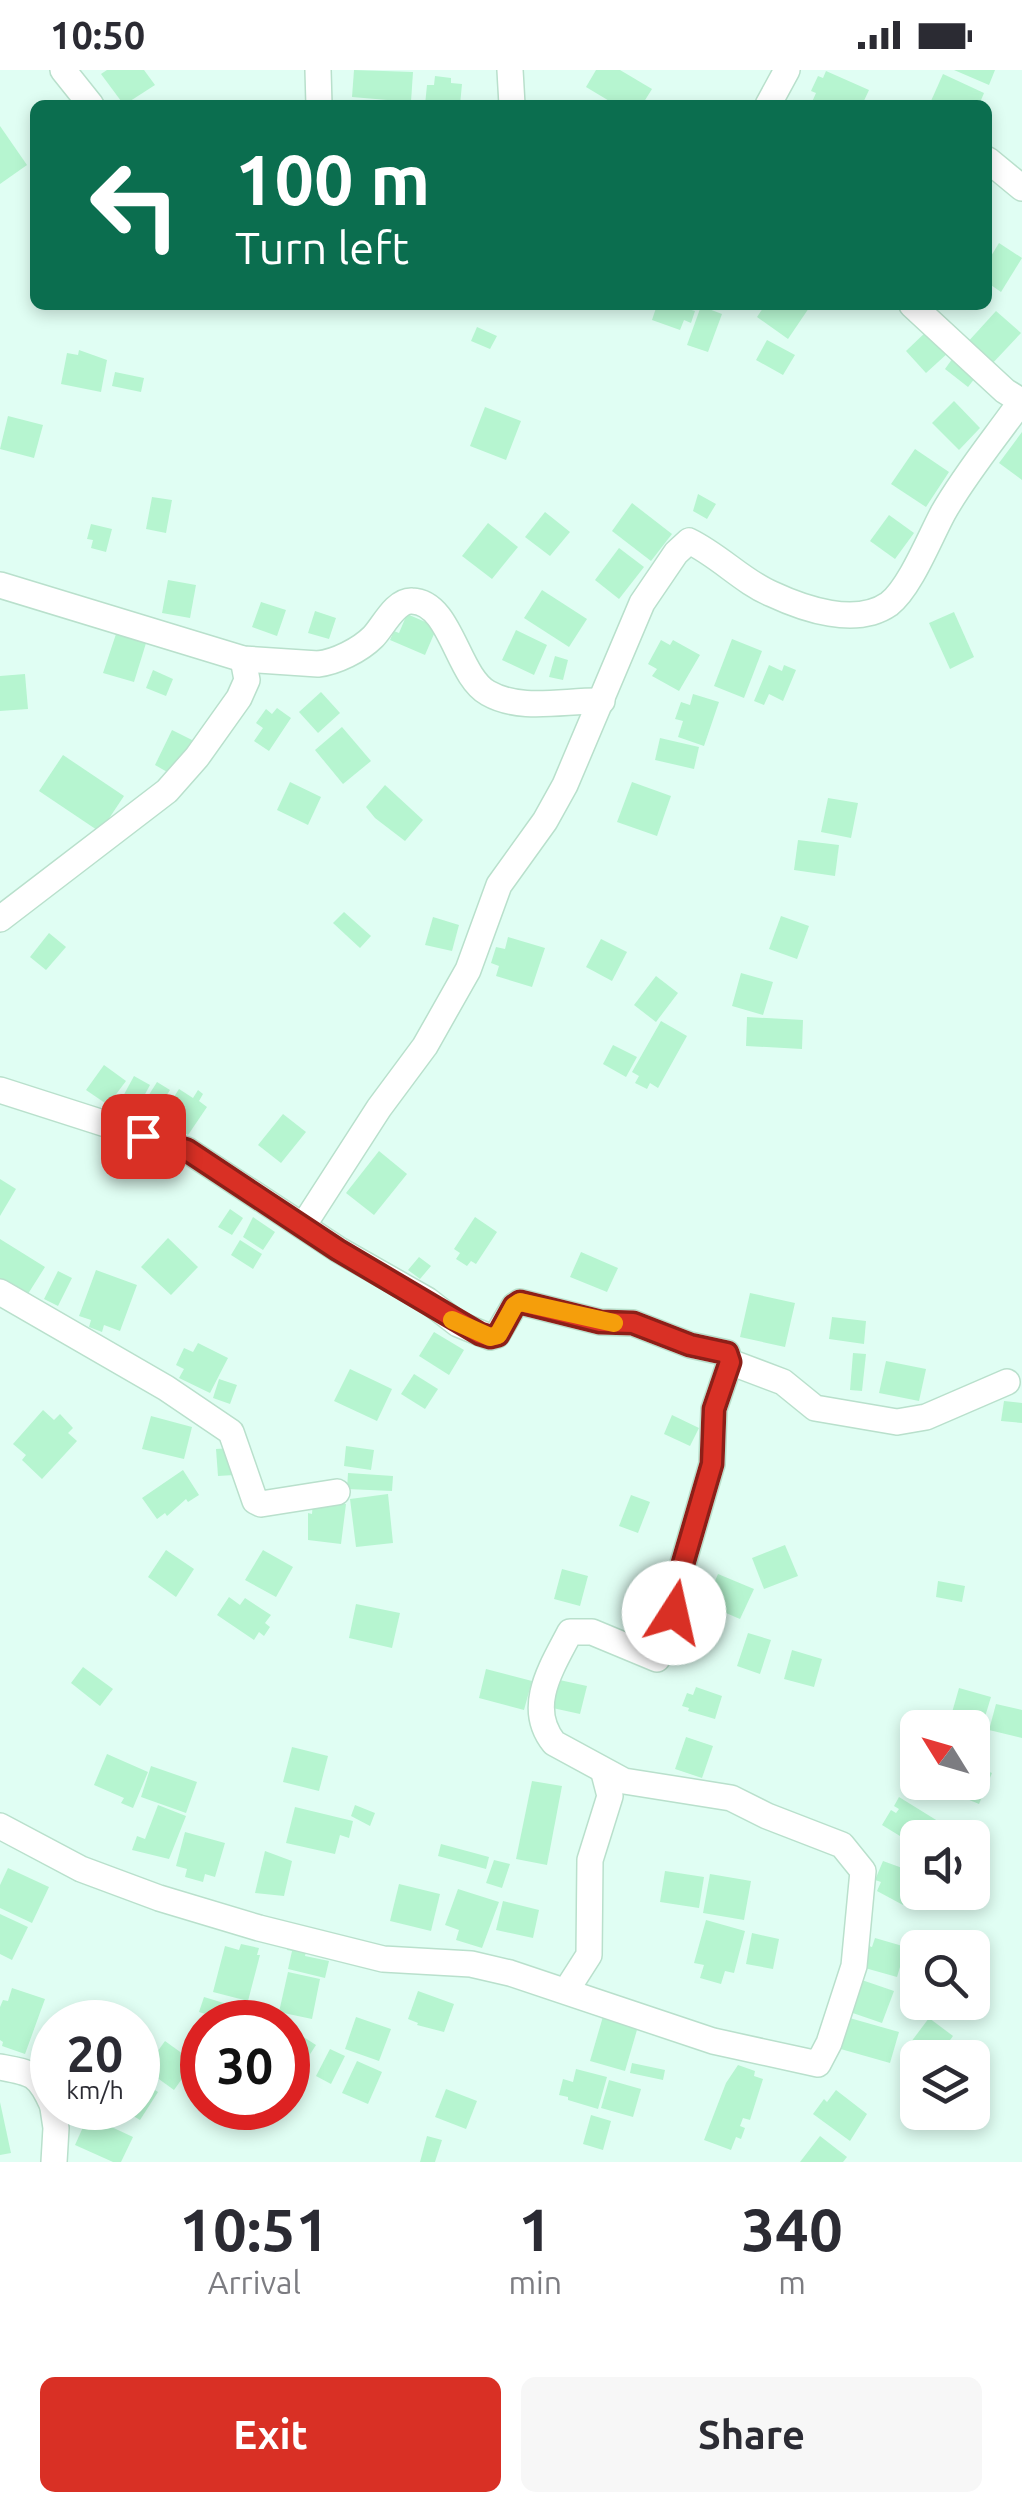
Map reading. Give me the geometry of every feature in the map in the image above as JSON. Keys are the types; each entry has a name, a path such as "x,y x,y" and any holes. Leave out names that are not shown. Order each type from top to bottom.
{"street":[{"path":"63,70 87,100"},
{"path":"318,70 319,100"},
{"path":"510,70 512,100"},
{"path":"771,100 787,70"},
{"path":"992,163 1022,188"},
{"path":"303,1226 379,1108 426,1046 468,970 499,885 546,821 602,701 642,602 676,554 689,541 713,552 768,593 800,605 853,616 890,603 915,568 945,510 1022,401 1004,391 917,310"},
{"path":"0,584 242,658 328,663 371,639 402,603 412,601 438,618 457,646 464,670 486,692 516,703 602,701"},
{"path":"0,919 167,791 240,698 247,680 242,658"},
{"path":"0,1090 187,1150 338,1250 426,1300 458,1324 490,1337 498,1335 520,1302 600,1322 633,1323 690,1345 727,1353 730,1362 714,1409 712,1464 682,1567 674,1613 657,1659 592,1632 570,1632 546,1680 539,1704 548,1736 562,1750 604,1772 640,1783 731,1798 842,1844 863,1871 854,1966 829,2043 818,2064 798,2061 714,2041 471,1964 383,1959 259,1928 158,1898 80,1869 0,1826"},
{"path":"0,1292 166,1388 231,1432 255,1501 261,1504 337,1492"},
{"path":"730,1362 783,1382 816,1408 897,1422 926,1417 1007,1382"},
{"path":"566,1992 589,1956 590,1860 606,1816 610,1788 604,1772"},
{"path":"606,1816 640,1783"},
{"path":"0,2067 30,2076"},
{"path":"54,2162 56,2130"}],"building":[{"path":"107,70 144,70 155,85 132,100 120,100 101,74"},
{"path":"354,70 413,72 411,100 352,97"},
{"path":"596,70 620,70 652,89 645,100 608,100 586,87"},
{"path":"954,70 995,70 989,85"},
{"path":"826,71 869,90 864,100 813,100 816,93 811,91 818,76 823,78"},
{"path":"943,74 984,93 981,100 931,100"},
{"path":"435,76 462,84 460,100 426,100 427,85 434,85"},
{"path":"0,126 27,165 0,184"},
{"path":"999,243 1022,258 1001,292 992,286 992,254"},
{"path":"655,310 695,311 691,323 684,320 680,330 652,320"},
{"path":"700,310 722,314 708,352 687,345"},
{"path":"762,310 808,310 788,339 757,317"},
{"path":"996,311 1021,333 990,366 966,344"},
{"path":"477,327 497,336 490,349 471,341"},
{"path":"929,329 949,352 926,373 906,351"},
{"path":"767,340 795,355 783,375 756,360"},
{"path":"79,350 107,360 101,392 61,384 67,353 78,355"},
{"path":"955,355 979,373 968,387 945,369"},
{"path":"115,372 144,378 141,392 112,386"},
{"path":"954,401 980,428 959,450 932,423"},
{"path":"485,407 521,421 506,460 470,446"},
{"path":"8,416 43,425 34,458 0,449"},
{"path":"1022,432 1022,480 999,463"},
{"path":"915,449 949,472 926,507 891,484"},
{"path":"698,494 716,504 707,519 693,511"},
{"path":"152,497 172,500 166,533 146,529"},
{"path":"632,503 672,534 651,561 612,531"},
{"path":"545,512 570,532 550,556 525,537"},
{"path":"889,515 914,533 895,559 870,541"},
{"path":"488,523 518,547 492,579 462,556"},
{"path":"91,524 112,529 106,552 91,548 93,540 87,539"},
{"path":"619,548 644,567 619,599 595,580"},
{"path":"168,580 196,585 190,618 162,613"},
{"path":"542,590 587,619 569,647 524,618"},
{"path":"261,602 286,610 277,636 252,627"},
{"path":"315,611 336,618 329,639 308,633"},
{"path":"954,612 974,657 950,669 929,623"},
{"path":"407,614 437,627 425,655 390,640 394,631 399,633"},
{"path":"516,630 547,645 534,675 502,660"},
{"path":"117,631 147,640 134,682 103,673"},
{"path":"732,639 762,651 744,698 714,686"},
{"path":"661,640 670,645 673,640 700,655 679,691 652,676 657,669 648,664"},
{"path":"555,656 568,660 563,680 549,677"},
{"path":"769,665 782,671 784,665 796,670 783,701 769,694 764,705 754,701"},
{"path":"153,670 173,679 166,696 146,688"},
{"path":"25,674 28,709 0,711 0,676"},
{"path":"321,692 340,713 318,733 299,712"},
{"path":"693,694 719,702 704,746 678,737 683,721 675,719 681,702 690,705"},
{"path":"277,708 291,718 269,751 254,741 263,728 256,723 266,709 272,714"},
{"path":"342,727 371,761 343,784 315,750"},
{"path":"172,730 194,741 169,773 155,765"},
{"path":"660,738 699,747 694,769 655,760"},
{"path":"63,755 124,796 100,832 39,791"},
{"path":"290,782 321,797 308,825 277,810"},
{"path":"632,782 671,796 657,836 617,822"},
{"path":"385,785 423,820 405,841 366,807"},
{"path":"828,798 858,803 851,838 821,832"},
{"path":"798,840 839,845 835,876 794,870"},
{"path":"344,912 371,936 360,948 333,923"},
{"path":"781,916 809,926 797,959 769,949"},
{"path":"433,917 459,925 452,951 425,945"},
{"path":"49,933 66,947 46,970 30,957"},
{"path":"508,937 545,948 532,987 496,976 499,966 491,963 496,947 505,949"},
{"path":"601,939 627,952 612,981 586,967"},
{"path":"741,973 773,982 763,1015 732,1006"},
{"path":"656,976 678,993 656,1022 634,1005"},
{"path":"747,1017 803,1020 802,1049 746,1046"},
{"path":"661,1021 687,1036 658,1088 650,1083 647,1089 635,1083 639,1076 632,1072"},
{"path":"613,1045 637,1057 626,1077 603,1064"},
{"path":"104,1065 126,1081 108,1105 86,1090"},
{"path":"134,1076 150,1085 137,1109 121,1100"},
{"path":"157,1082 170,1090 153,1117 140,1109"},
{"path":"179,1089 193,1098 198,1090 203,1094 199,1101 207,1107 188,1135 161,1117"},
{"path":"283,1114 306,1132 281,1163 258,1145"},
{"path":"379,1151 407,1174 374,1215 346,1193"},
{"path":"0,1179 16,1189 0,1216"},
{"path":"230,1209 243,1218 232,1235 218,1227"},
{"path":"253,1217 275,1232 263,1250 243,1237"},
{"path":"475,1217 497,1232 476,1264 471,1261 467,1266 456,1259 460,1253 454,1249"},
{"path":"168,1238 198,1267 171,1295 141,1267"},
{"path":"0,1239 45,1267 21,1305 14,1287 0,1279"},
{"path":"240,1240 262,1254 253,1269 231,1255"},
{"path":"581,1252 618,1268 607,1292 570,1277"},
{"path":"419,1257 431,1266 420,1279 408,1270"},
{"path":"96,1270 137,1285 120,1331 104,1325 102,1332 89,1327 91,1320 79,1316"},
{"path":"58,1271 72,1278 58,1306 44,1299"},
{"path":"750,1293 795,1303 785,1347 740,1337"},
{"path":"832,1317 866,1321 864,1344 829,1339"},
{"path":"434,1332 464,1350 449,1375 419,1356"},
{"path":"198,1343 228,1358 210,1393 179,1378 184,1369 176,1365 184,1348 193,1352"},
{"path":"853,1353 866,1354 862,1391 850,1390"},
{"path":"886,1361 926,1369 919,1401 879,1393"},
{"path":"350,1369 392,1389 377,1421 334,1401"},
{"path":"414,1374 438,1389 425,1409 401,1394"},
{"path":"219,1379 237,1385 230,1404 213,1398"},
{"path":"1004,1401 1022,1403 1022,1423 1001,1421"},
{"path":"43,1410 54,1420 60,1414 73,1428 68,1433 77,1441 42,1479 22,1460 26,1455 13,1444"},
{"path":"672,1415 699,1428 690,1446 664,1434"},
{"path":"151,1416 192,1427 184,1459 142,1449"},
{"path":"346,1446 374,1450 371,1470 344,1466"},
{"path":"232,1448 234,1475 218,1476 216,1449"},
{"path":"183,1470 199,1495 157,1519 142,1498"},
{"path":"348,1473 393,1476 392,1491 347,1489"},
{"path":"388,1494 393,1543 356,1547 350,1499"},
{"path":"631,1495 650,1502 638,1533 619,1526"},
{"path":"313,1501 346,1504 341,1544 308,1540 308,1513 312,1514"},
{"path":"785,1545 798,1576 764,1589 752,1558"},
{"path":"166,1550 194,1569 176,1597 148,1577"},
{"path":"263,1550 293,1567 276,1597 245,1580"},
{"path":"562,1569 588,1576 580,1606 554,1599"},
{"path":"718,1574 754,1589 740,1619 705,1604"},
{"path":"938,1581 965,1586 962,1602 936,1597"},
{"path":"229,1597 240,1605 245,1598 271,1615 265,1623 270,1627 264,1636 259,1632 254,1640 217,1615"},
{"path":"356,1604 400,1613 392,1648 349,1638"},
{"path":"748,1633 771,1640 760,1674 737,1666"},
{"path":"792,1650 822,1659 814,1687 784,1679"},
{"path":"83,1667 113,1689 100,1706 71,1683"},
{"path":"486,1669 532,1681 524,1710 479,1698"},
{"path":"555,1679 587,1686 580,1714 548,1707"},
{"path":"696,1687 722,1696 715,1719 682,1706 687,1693 693,1695"},
{"path":"959,1688 991,1697 987,1710 953,1710"},
{"path":"996,1704 1022,1710 1022,1738 990,1730"},
{"path":"686,1737 713,1746 702,1778 675,1769"},
{"path":"292,1747 328,1756 319,1791 283,1782"},
{"path":"107,1754 148,1772 133,1808 121,1803 124,1798 94,1785"},
{"path":"151,1766 197,1782 186,1813 141,1797"},
{"path":"532,1781 562,1786 547,1865 516,1859"},
{"path":"899,1797 936,1820 900,1820 900,1836 882,1825 891,1810 896,1813 899,1809 894,1806"},
{"path":"158,1805 186,1816 169,1859 132,1850 137,1836 145,1839"},
{"path":"355,1805 375,1813 370,1826 351,1816"},
{"path":"295,1807 353,1821 349,1838 340,1835 335,1854 286,1843"},
{"path":"185,1832 225,1843 215,1877 205,1874 203,1882 185,1877 187,1869 176,1866"},
{"path":"441,1844 489,1857 486,1869 438,1856"},
{"path":"265,1851 292,1861 284,1896 255,1893"},
{"path":"494,1860 510,1864 502,1888 486,1883"},
{"path":"883,1861 900,1867 900,1903 877,1891 881,1882 875,1880"},
{"path":"8,1868 49,1887 32,1923 0,1908 0,1885"},
{"path":"665,1871 704,1877 699,1908 660,1902"},
{"path":"710,1874 751,1881 744,1920 703,1913"},
{"path":"399,1884 440,1894 431,1931 390,1921"},
{"path":"458,1889 499,1902 482,1948 456,1940 459,1930 445,1925"},
{"path":"503,1901 539,1910 533,1938 496,1930"},
{"path":"0,1914 28,1927 12,1960 0,1954"},
{"path":"706,1920 745,1931 734,1973 725,1971 721,1984 700,1978 704,1965 694,1963"},
{"path":"752,1933 779,1939 773,1969 746,1964"},
{"path":"290,1936 309,1940 305,1956 329,1961 325,1978 288,1969"},
{"path":"875,1938 900,1945 897,1977 865,1968 867,1961 862,1960 866,1945 872,1947"},
{"path":"241,1944 259,1948 248,2000 213,1992 225,1946 239,1950"},
{"path":"288,1972 320,1979 312,2019 310,2000 282,2000"},
{"path":"856,1978 894,1991 882,2023 844,2010"},
{"path":"12,1988 45,1999 30,2000 30,2040 25,2054 2,2046 0,2040 0,2007 3,2000 8,2001"},
{"path":"418,1991 454,2004 444,2032 408,2019"},
{"path":"604,2013 639,2023 625,2071 590,2061"},
{"path":"839,2015 899,2032 890,2063 830,2046"},
{"path":"356,2017 391,2029 379,2061 345,2049"},
{"path":"928,2020 953,2036 950,2040 912,2040"},
{"path":"165,2041 180,2052 180,2082 174,2090 160,2080 160,2048"},
{"path":"330,2049 345,2056 331,2084 316,2076"},
{"path":"357,2061 382,2072 368,2104 342,2093"},
{"path":"632,2063 665,2070 663,2080 630,2073"},
{"path":"738,2065 755,2071 754,2076 763,2079 750,2120 743,2118 741,2139 736,2137 731,2150 704,2140 726,2083"},
{"path":"576,2069 607,2077 598,2109 559,2095 563,2079 573,2082"},
{"path":"609,2080 641,2089 633,2117 601,2108"},
{"path":"446,2089 477,2101 466,2129 435,2117"},
{"path":"836,2090 867,2114 850,2141 813,2114"},
{"path":"0,2102 11,2153 0,2155"},
{"path":"591,2115 611,2121 603,2150 583,2144"},
{"path":"82,2130 118,2130 133,2137 121,2162 75,2145"},
{"path":"427,2136 442,2140 435,2162 420,2162"},
{"path":"820,2136 847,2157 843,2162 800,2162"}],"slow traffic":[{"path":"452,1320 480,1334 498,1335 520,1302 614,1323"}],"route":[{"path":"143,1136 187,1150 338,1250 480,1334 498,1335 520,1302 600,1322 633,1323 690,1345 727,1353 728,1373 714,1409 712,1464 682,1567 674,1613"}]}
